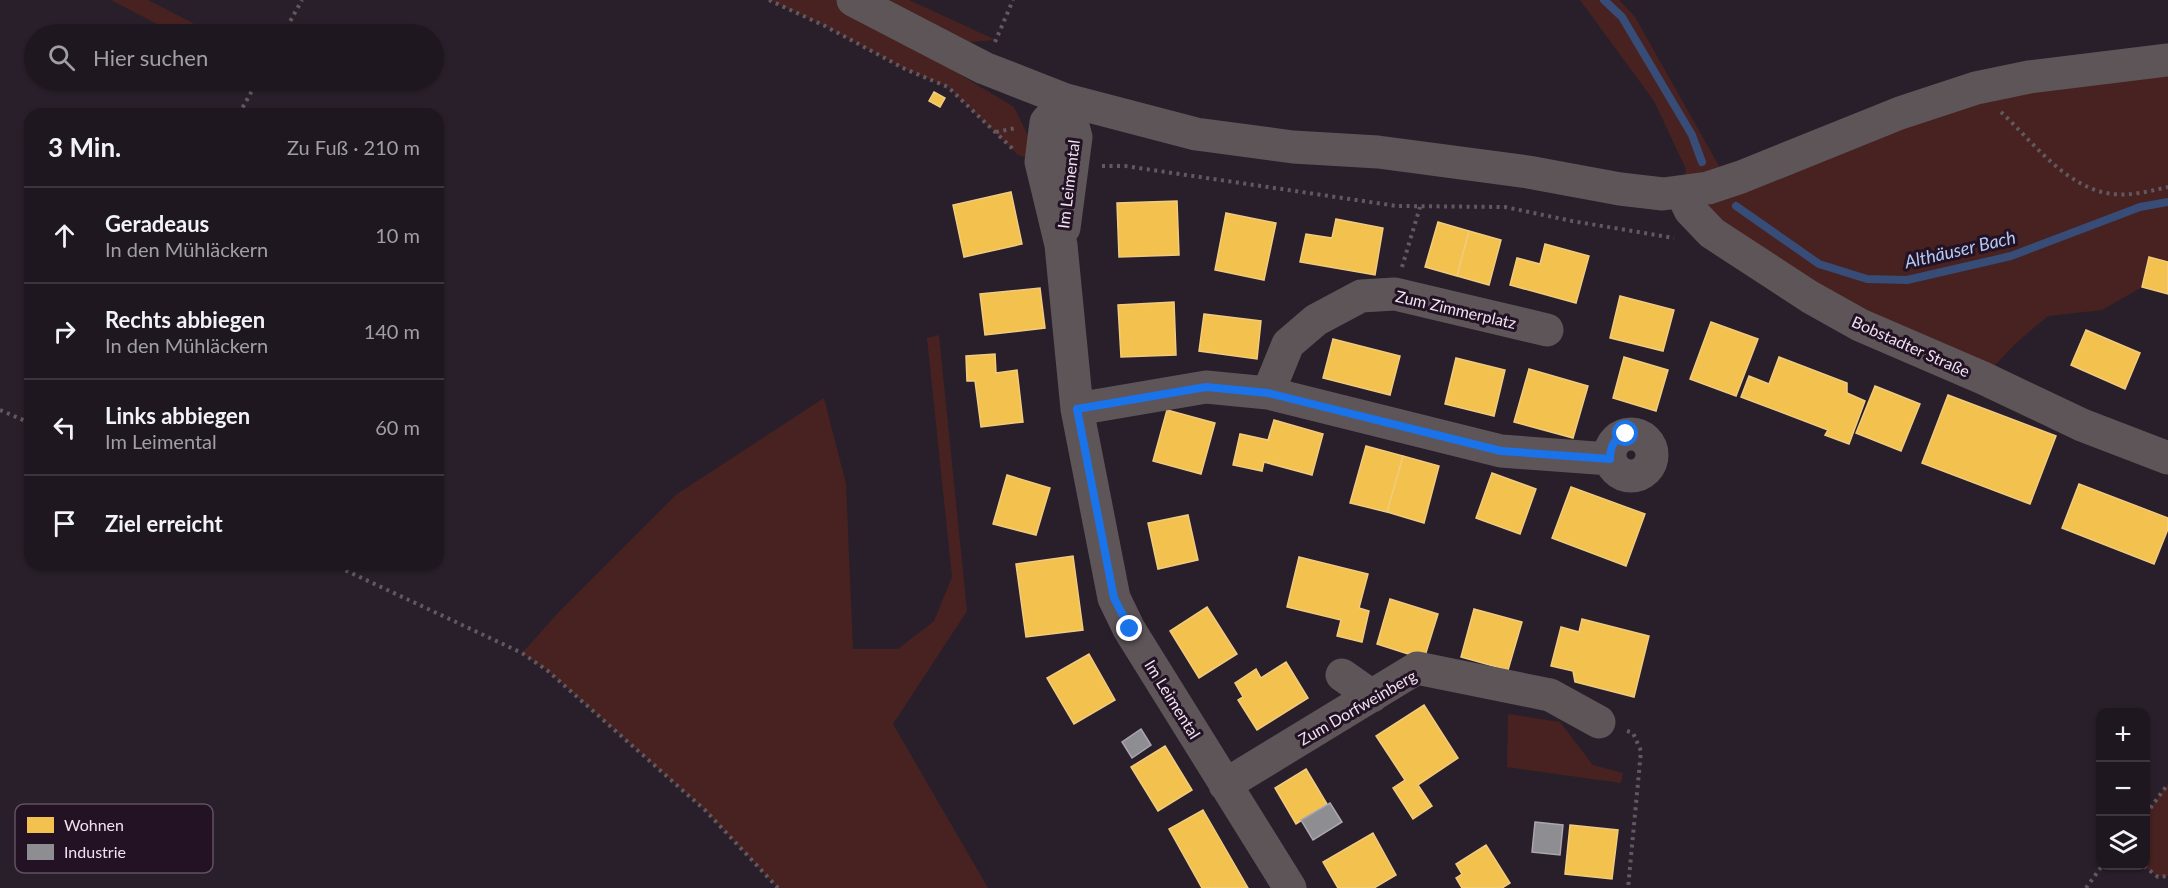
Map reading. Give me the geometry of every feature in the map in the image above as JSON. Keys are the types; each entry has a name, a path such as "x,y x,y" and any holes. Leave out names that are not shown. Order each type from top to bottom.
{"street":[{"path":"853,0 984,68 1066,100 1196,134 1293,147 1388,153 1528,172 1620,189 1663,194 1708,188 1741,177 1900,113 1976,88 2029,77 2168,60"},
{"name":"Im Leimental","path":"1066,100 1076,137 1061,244 1077,409 1114,598 1130,629 1290,888"},
{"name":"Bobstadter Straße","path":"1682,193 1690,210 1712,233 1810,297 1860,325 1983,378 2082,425 2168,458"},
{"name":"Zum Zimmerplatz","path":"1268,393 1288,344 1316,320 1361,296 1395,294 1547,330"},
{"path":"1077,409 1206,387 1268,393 1501,451 1610,459"},
{"name":"Zum Dorfweinberg","path":"1226,785 1417,668 1550,695 1599,722"},
{"path":"1342,675 1372,696"}],"path":[{"path":"289,24 302,0"},
{"path":"984,68 1013,0"},
{"path":"1976,88 2055,166 2076,181 2093,189 2113,194 2139,193 2168,187"},
{"path":"242,108 252,90"},
{"path":"1395,294 1420,207"},
{"path":"0,410 24,420"},
{"path":"345,570 522,653 548,671 706,811 778,888"},
{"path":"1599,722 1633,733 1641,751 1628,888"},
{"path":"2150,807 2168,784"},
{"path":"2086,888 2099,870"},
{"path":"2149,870 2158,877 2168,876"}],"shaded area":[{"path":"111,0 148,0 195,24 157,24"},
{"path":"769,0 909,0 996,40 969,42 876,12 964,77 1014,107 1041,162 1018,155 948,87 905,69 825,26"},
{"path":"1580,0 1619,0 1635,17 1728,182 1900,113 2168,60 2168,262 2149,257 2142,287 2102,310 2048,316 2016,343 1983,378 1860,325 1682,193 1686,169 1654,101"},
{"path":"939,335 967,611 893,724 988,888 778,888 706,811 548,671 522,653 558,613 677,494 824,398 846,484 853,649 898,649 934,621 952,577 927,338"},
{"path":"1508,714 1560,722 1593,765 1623,773 1621,783 1507,767"},
{"path":"2168,784 2168,876 2158,877 2149,870 2150,809"}],"building: Wohnen":[{"path":"934,92 945,98 940,107 929,101"},
{"path":"1011,192 1022,244 964,257 953,205"},
{"path":"1177,201 1179,255 1119,257 1117,203"},
{"path":"1226,213 1276,223 1264,280 1215,270"},
{"path":"1336,219 1383,228 1375,275 1300,262 1306,234 1332,238"},
{"path":"1438,222 1469,231 1457,276 1425,267"},
{"path":"1469,231 1501,240 1489,285 1457,276"},
{"path":"1545,244 1589,256 1576,303 1510,285 1517,258 1540,264"},
{"path":"2149,257 2168,262 2168,294 2142,287"},
{"path":"1040,288 1045,328 985,335 980,294"},
{"path":"1620,296 1674,310 1663,351 1610,338"},
{"path":"1174,302 1176,355 1121,357 1118,305"},
{"path":"1204,314 1261,321 1257,359 1199,351"},
{"path":"1711,322 1758,339 1736,396 1690,379"},
{"path":"2086,330 2140,353 2125,389 2071,365"},
{"path":"1333,339 1400,356 1390,395 1323,378"},
{"path":"995,354 996,373 1017,370 1023,422 981,427 975,381 967,381 966,356"},
{"path":"1624,357 1668,370 1656,411 1613,398"},
{"path":"1779,357 1847,383 1847,393 1865,401 1849,444 1825,435 1828,430 1741,397 1749,376 1769,384"},
{"path":"1456,358 1505,370 1494,416 1445,404"},
{"path":"1529,369 1588,386 1573,438 1514,422"},
{"path":"1875,386 1920,404 1901,451 1856,433"},
{"path":"1948,395 2056,436 2030,504 1922,463"},
{"path":"1167,410 1215,423 1201,474 1153,461"},
{"path":"1274,420 1323,434 1312,475 1264,462 1262,471 1233,465 1240,434 1268,440"},
{"path":"1366,446 1403,456 1387,512 1350,503"},
{"path":"1403,456 1439,466 1424,523 1387,512"},
{"path":"1492,473 1536,489 1520,534 1476,518"},
{"path":"1007,475 1050,488 1036,535 993,524"},
{"path":"2079,484 2168,518 2168,529 2154,564 2062,528"},
{"path":"1571,487 1645,514 1626,566 1552,538"},
{"path":"1188,515 1198,560 1158,569 1148,523"},
{"path":"1073,556 1083,630 1026,637 1016,564"},
{"path":"1299,557 1368,574 1359,608 1369,611 1362,642 1337,636 1341,620 1287,607"},
{"path":"1390,599 1438,614 1424,659 1377,644"},
{"path":"1207,607 1237,654 1199,678 1170,631"},
{"path":"1474,609 1522,622 1508,670 1461,657"},
{"path":"1582,619 1649,636 1634,697 1575,682 1573,671 1551,666 1561,627 1579,632"},
{"path":"1089,654 1115,700 1074,724 1047,678"},
{"path":"1286,662 1308,698 1257,730 1238,700 1243,697 1235,683 1256,669 1261,678"},
{"path":"1424,705 1458,758 1418,785 1432,806 1413,819 1393,788 1405,780 1376,736"},
{"path":"1165,746 1192,790 1158,811 1131,767"},
{"path":"1306,769 1327,804 1296,824 1275,788"},
{"path":"1203,810 1248,888 1202,888 1169,829"},
{"path":"1570,825 1618,830 1612,879 1565,874"},
{"path":"1373,833 1396,875 1374,888 1338,888 1323,862"},
{"path":"1486,845 1510,883 1502,888 1462,888 1456,878 1462,874 1456,864"}],"building: Industrie":[{"path":"1141,729 1151,745 1132,758 1122,742"},
{"path":"1330,803 1342,822 1313,840 1301,820"},
{"path":"1535,822 1563,825 1560,855 1532,852"}],"waterway":[{"name":"Althäuser Bach","path":"1604,0 1622,17 1692,135 1702,162"},
{"name":"Althäuser Bach","path":"1736,206 1819,264 1867,279 1907,280 2011,256 2140,207 2168,202"}],"route":[{"path":"1130,629 1114,598 1077,409 1206,387 1268,393 1501,451 1610,459 1612,445 1618,437 1626,434"}]}
